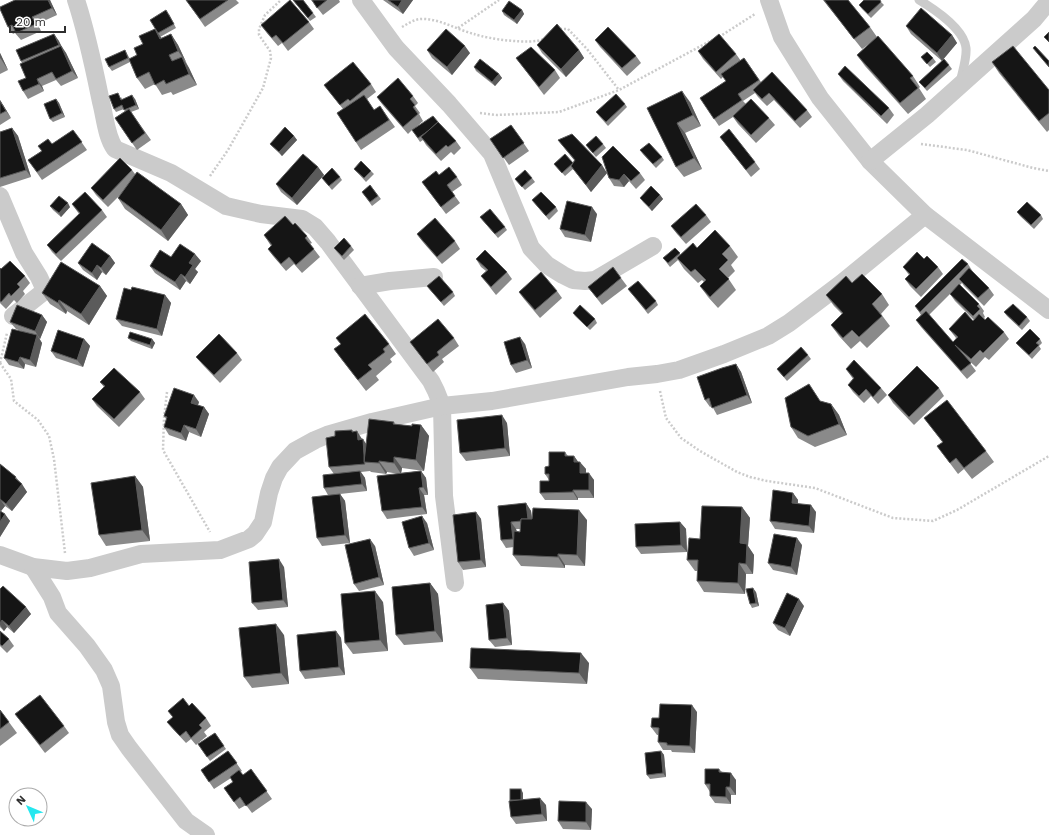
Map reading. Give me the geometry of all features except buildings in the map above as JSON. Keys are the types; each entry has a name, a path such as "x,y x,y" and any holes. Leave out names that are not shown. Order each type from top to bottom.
{"street":[{"path":"76,0 85,29 107,127 112,145 115,149 171,173 226,206 261,214 302,219 310,223 328,242 431,381 442,406 444,496 455,583"},
{"path":"361,0 376,18 388,38 449,104 492,154 531,248 547,265 573,280 595,280 653,246"},
{"path":"870,161 927,115 1034,19 1049,1"},
{"path":"770,2 782,38 820,98 870,161 925,215 1049,310"},
{"path":"0,196 24,253 44,288 42,293 13,316"},
{"path":"0,555 33,567 67,571 90,568 141,554 220,550 249,538 260,528 263,522 269,492 280,467 295,451 327,435 372,422 442,406 492,401 628,377 679,370 724,354 768,336 789,323 925,215"},
{"path":"360,286 390,281 434,277"},
{"path":"33,567 52,598 58,614 87,646 104,670 111,686 116,722 120,735 186,821 206,835"}],"lane":[{"path":"919,0 941,14 953,25 963,40 966,50 959,86"}],"path":[{"path":"200,191 228,150 263,88 271,58 270,51 259,35 258,29 265,15 281,0"},
{"path":"457,28 498,0"},
{"path":"449,104 474,112 497,115 559,112 619,90 714,39 770,2"},
{"path":"388,38 413,20 424,18 475,35 537,42 548,36"},
{"path":"557,30 563,28 568,29 587,49 619,90"},
{"path":"896,140 967,150 1049,171"},
{"path":"13,316 4,342 0,363 11,379 14,401 38,420 49,436 54,459 67,571"},
{"path":"657,374 666,418 681,438 700,451 737,472 750,477 815,488 893,518 933,521 957,510 1049,456"},
{"path":"167,392 164,418 163,450 220,550"}]}
